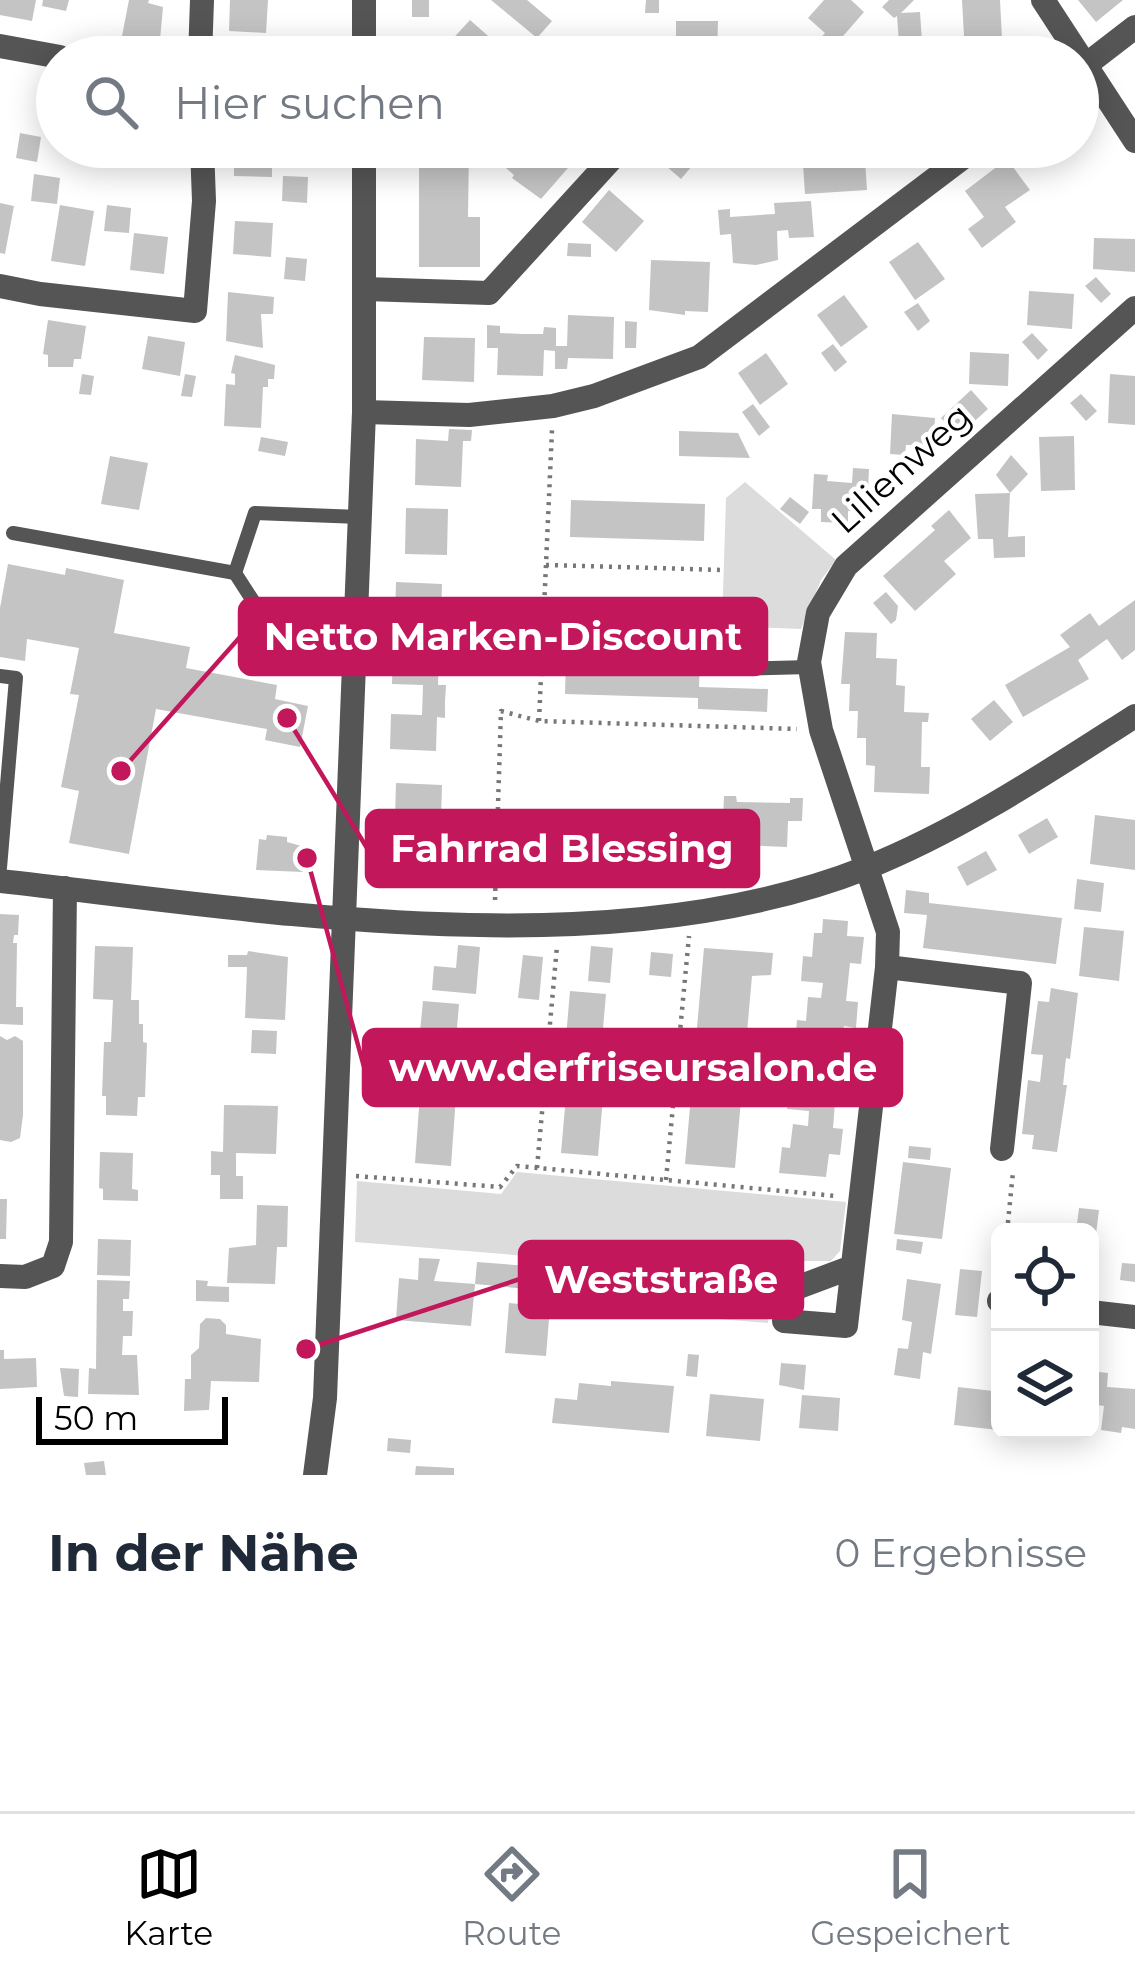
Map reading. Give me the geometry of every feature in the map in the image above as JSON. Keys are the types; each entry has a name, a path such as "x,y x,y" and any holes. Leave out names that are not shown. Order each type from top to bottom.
{"street":[{"path":"201,36 202,0"},
{"path":"364,0 364,36"},
{"path":"1043,0 1064,36"},
{"path":"1099,55 1135,27"},
{"path":"0,46 36,53"},
{"path":"1099,91 1135,141"},
{"path":"0,286 40,295 195,311 203,168"},
{"path":"315,1475 325,1398 364,412 364,168"},
{"path":"365,289 489,293 602,168"},
{"path":"364,412 469,415 553,406 699,357 949,168"},
{"name":"Lilienweg","path":"852,1267 888,932 821,730 810,667 818,613 846,566 1135,308"},
{"path":"0,880 343,918 494,925 691,912 746,904 866,868 1010,796 1135,716"},
{"path":"0,1276 25,1277 53,1266 61,1242 65,888"},
{"path":"887,967 1020,983 1002,1149"},
{"path":"1099,1313 1135,1317"},
{"path":"325,1398 334,1475"}],"lane":[{"path":"236,573 255,513 360,518"},
{"path":"13,532 236,573 280,643 354,669"},
{"path":"729,669 810,667"},
{"path":"0,676 16,679 0,868"}],"path":[{"path":"539,721 553,406"},
{"path":"546,565 724,570"},
{"path":"494,925 501,711 539,721 821,730"},
{"path":"666,1180 691,912"},
{"path":"537,1168 559,924"},
{"path":"1002,1149 1015,1160 1008,1223"},
{"path":"333,1175 500,1187 512,1168 537,1168 860,1198"}],"shaded area":[{"path":"745,482 836,560 821,580 801,629 722,626 726,498"},
{"path":"517,1172 846,1202 840,1251 831,1261 773,1261 768,1323 539,1304 540,1257 355,1242 357,1181 501,1194"}],"building":[{"path":"0,0 36,0 32,21 0,15"},
{"path":"43,0 69,0 66,11 42,6"},
{"path":"129,0 149,0 163,7 160,36 122,36"},
{"path":"230,0 268,0 266,33 229,31"},
{"path":"412,0 429,0 429,17 412,17"},
{"path":"491,0 527,0 552,21 535,36"},
{"path":"646,0 659,0 659,13 645,13"},
{"path":"824,0 851,0 864,12 843,36 822,36 825,33 808,18"},
{"path":"889,0 914,0 901,13 920,12 922,36 898,36 897,16 882,7"},
{"path":"962,0 1000,0 1002,36 964,36"},
{"path":"1078,0 1123,0 1096,22"},
{"path":"470,20 488,36 455,36"},
{"path":"676,21 718,21 718,36 676,36"},
{"path":"20,133 36,136 36,162 16,158"},
{"path":"234,168 272,168 272,177 234,176"},
{"path":"419,168 469,168 468,217 480,217 480,267 419,267"},
{"path":"506,168 568,168 541,199"},
{"path":"668,168 690,168 681,179"},
{"path":"803,168 866,168 867,190 805,194"},
{"path":"995,168 1014,168 1030,190 1005,207 1016,222 982,248 968,229 984,217 965,191"},
{"path":"34,174 60,178 57,204 31,201"},
{"path":"283,176 308,177 307,203 282,201"},
{"path":"609,190 644,221 616,252 582,222"},
{"path":"811,201 814,237 789,238 788,230 777,231 778,260 733,263 731,234 720,235 718,210 730,209 730,217 775,214 774,203"},
{"path":"0,203 14,206 5,254 0,253"},
{"path":"60,205 94,211 85,266 51,261"},
{"path":"107,205 131,208 129,233 104,231"},
{"path":"235,221 273,223 271,257 233,254"},
{"path":"134,233 168,237 164,274 130,270"},
{"path":"1094,238 1135,239 1135,272 1093,269"},
{"path":"918,242 945,279 915,300 889,262"},
{"path":"568,243 591,244 591,257 567,256"},
{"path":"286,257 307,259 305,281 284,279"},
{"path":"651,260 710,262 708,312 685,311 685,315 649,310"},
{"path":"1096,277 1111,294 1101,303 1085,286"},
{"path":"1029,291 1074,294 1072,329 1027,325"},
{"path":"228,292 274,297 273,314 261,314 263,348 226,341"},
{"path":"844,295 868,327 841,347 817,315"},
{"path":"918,303 930,321 918,331 904,312"},
{"path":"568,315 614,317 613,359 568,358 567,369 555,369 555,351 544,350 543,376 497,375 498,348 487,348 487,325 500,326 500,333 522,334 543,334 544,327 556,328 556,346 567,346"},
{"path":"48,320 86,326 81,359 74,359 73,367 48,367 48,355 43,354"},
{"path":"625,321 637,322 636,348 625,348"},
{"path":"1032,333 1048,350 1038,360 1022,342"},
{"path":"148,336 185,342 180,376 142,369"},
{"path":"424,337 475,338 474,382 422,380"},
{"path":"833,344 847,362 835,372 821,353"},
{"path":"970,352 1009,354 1008,386 969,384"},
{"path":"766,353 788,384 760,405 738,373"},
{"path":"235,355 275,365 274,379 263,387 261,428 224,426 226,384 235,385 231,373"},
{"path":"82,374 94,376 91,395 79,394"},
{"path":"185,374 196,376 192,397 181,396"},
{"path":"1110,374 1135,376 1135,425 1108,423"},
{"path":"971,390 988,409 957,437 941,418"},
{"path":"1081,394 1097,411 1086,421 1070,403"},
{"path":"753,404 770,427 759,436 742,412"},
{"path":"892,414 935,418 933,452 918,452 919,445 906,445 905,455 890,454"},
{"path":"449,429 472,430 471,441 463,441 461,487 415,485 416,439 448,441"},
{"path":"679,431 738,433 750,458 679,456"},
{"path":"1074,436 1075,490 1041,491 1039,437"},
{"path":"261,437 288,442 285,456 258,451"},
{"path":"1011,455 1028,474 1010,493 996,475"},
{"path":"110,456 148,463 139,510 101,504"},
{"path":"853,468 869,469 867,512 848,511 848,523 821,522 821,509 812,509 814,474 828,475 827,481 852,483"},
{"path":"1010,493 1008,537 1025,536 1025,557 994,558 993,539 978,539 975,494"},
{"path":"790,497 809,512 800,524 780,509"},
{"path":"571,500 705,504 704,541 570,537"},
{"path":"406,508 448,509 447,555 405,554"},
{"path":"949,510 971,538 944,561 956,574 915,611 883,576 935,530 931,526"},
{"path":"8,564 65,575 66,568 124,580 114,633 190,647 186,668 277,685 275,699 308,706 300,747 265,740 267,729 156,709 129,854 69,843 79,791 61,787 79,695 70,694 79,648 27,639 25,661 0,657 0,608"},
{"path":"396,582 442,584 441,618 448,618 448,634 459,635 458,653 439,652 438,685 446,685 445,718 437,717 436,751 390,749 391,714 422,715 423,685 392,684 393,649 424,650 425,633 425,618 395,617"},
{"path":"886,592 898,606 891,624 873,603"},
{"path":"1135,600 1135,650 1122,660 1107,639 1078,660 1089,679 1023,717 1005,685 1070,647 1060,635 1090,613 1099,626"},
{"path":"845,632 877,633 876,658 897,659 896,685 905,686 904,712 929,713 928,722 922,722 921,767 930,767 929,794 874,792 875,766 866,765 866,738 857,738 858,711 849,711 850,684 841,684"},
{"path":"566,657 700,661 699,687 768,689 767,712 698,709 698,698 565,694"},
{"path":"994,700 1013,722 990,741 971,719"},
{"path":"396,783 442,785 441,819 458,819 450,885 404,884 405,849 434,850 435,820 395,818"},
{"path":"724,796 736,796 737,802 790,803 790,798 803,798 802,821 788,821 787,847 736,845 736,819 723,819"},
{"path":"1095,815 1135,820 1135,870 1090,864"},
{"path":"1047,818 1058,837 1029,854 1018,835"},
{"path":"267,835 287,837 287,842 305,847 303,872 256,870 259,839 266,840"},
{"path":"986,851 997,870 967,886 957,867"},
{"path":"1077,879 1104,883 1101,912 1074,909"},
{"path":"906,890 929,893 929,903 1062,918 1056,964 923,948 927,915 904,913"},
{"path":"0,914 19,915 13,943 17,943 16,1007 23,1007 23,1025 0,1024"},
{"path":"823,919 848,921 847,936 864,937 861,964 850,963 846,1001 858,1002 856,1028 844,1026 840,1064 850,1065 848,1091 836,1090 833,1128 843,1129 840,1155 829,1154 826,1177 779,1173 782,1147 790,1148 793,1124 808,1126 809,1111 787,1109 790,1083 798,1084 800,1061 815,1062 817,1048 795,1045 797,1020 806,1021 808,997 821,998 823,983 801,981 803,956 812,957 814,933 822,933"},
{"path":"1084,927 1124,931 1119,981 1079,976"},
{"path":"458,945 480,947 476,994 432,990 434,966 456,968"},
{"path":"95,946 133,947 131,1000 139,1000 139,1024 143,1024 143,1042 147,1043 145,1097 138,1097 137,1116 106,1115 104,1042 111,1042 113,1000 93,999"},
{"path":"591,946 613,948 610,983 588,981"},
{"path":"704,948 773,953 771,975 752,976 735,1168 685,1164"},
{"path":"248,951 288,957 285,1020 245,1018 247,967 228,967 228,955 247,955"},
{"path":"651,952 673,954 671,977 649,975"},
{"path":"523,955 543,957 539,1000 518,998"},
{"path":"1051,988 1078,993 1057,1152 1032,1149 1034,1135 1022,1134 1028,1080 1040,1082 1043,1055 1031,1054 1038,1001 1049,1002"},
{"path":"570,991 606,994 598,1156 561,1153"},
{"path":"423,1001 459,1004 457,1028 472,1029 469,1075 453,1073 451,1166 415,1163 420,1094 414,1093"},
{"path":"252,1030 277,1031 276,1054 251,1053"},
{"path":"0,1036 23,1041 23,1115 20,1138 11,1142 0,1140"},
{"path":"224,1105 278,1106 276,1154 236,1153 243,1199 220,1199 220,1175 211,1175 211,1151 223,1152"},
{"path":"909,1146 931,1148 930,1160 908,1158"},
{"path":"100,1152 133,1153 132,1189 138,1190 138,1201 103,1200"},
{"path":"903,1162 951,1168 942,1239 894,1234"},
{"path":"0,1199 7,1199 6,1239 0,1239"},
{"path":"257,1205 288,1206 287,1247 277,1247 275,1284 227,1283 229,1248 256,1245"},
{"path":"1079,1208 1099,1210 1097,1223 1077,1223"},
{"path":"98,1239 131,1240 130,1276 97,1275"},
{"path":"897,1239 923,1242 921,1254 896,1250"},
{"path":"419,1258 440,1259 434,1281 475,1284 471,1326 396,1320 399,1278 418,1280"},
{"path":"477,1262 540,1267 538,1290 475,1284"},
{"path":"1122,1263 1135,1264 1135,1282 1120,1280"},
{"path":"960,1269 982,1271 977,1317 955,1315"},
{"path":"907,1279 941,1284 931,1354 923,1352 920,1379 894,1375 898,1348 908,1349 912,1322 902,1320"},
{"path":"97,1280 130,1281 123,1311 133,1311 132,1336 123,1336 122,1355 137,1355 139,1395 88,1394 89,1368 96,1369"},
{"path":"196,1280 229,1287 229,1302 196,1301"},
{"path":"509,1303 550,1307 546,1356 505,1353"},
{"path":"206,1318 220,1319 226,1334 261,1339 259,1382 211,1381 209,1410 184,1411 185,1379 191,1379 191,1355 199,1348 200,1324"},
{"path":"0,1350 4,1350 4,1359 36,1358 37,1387 0,1389"},
{"path":"688,1354 699,1355 697,1377 686,1376"},
{"path":"781,1363 806,1365 804,1390 779,1385"},
{"path":"60,1368 79,1369 78,1397 64,1396"},
{"path":"1099,1372 1108,1373 1107,1387 1135,1389 1135,1429 1101,1430 1104,1406 1099,1405"},
{"path":"611,1381 674,1386 669,1433 552,1423 555,1398 577,1400 579,1383 611,1386"},
{"path":"958,1387 991,1391 991,1429 954,1425"},
{"path":"710,1394 764,1399 760,1441 706,1436"},
{"path":"802,1395 840,1398 838,1431 799,1428"},
{"path":"388,1438 411,1440 410,1453 387,1451"},
{"path":"104,1461 106,1475 86,1475 84,1463"},
{"path":"416,1466 454,1468 454,1475 415,1475"}],"place":[{"name":"Fahrrad Blessing","path":"287,718"},
{"name":"Netto Marken-Discount","path":"121,771"},
{"name":"www.derfriseursalon.de","path":"307,858"},
{"name":"Weststraße","path":"306,1349"}]}
